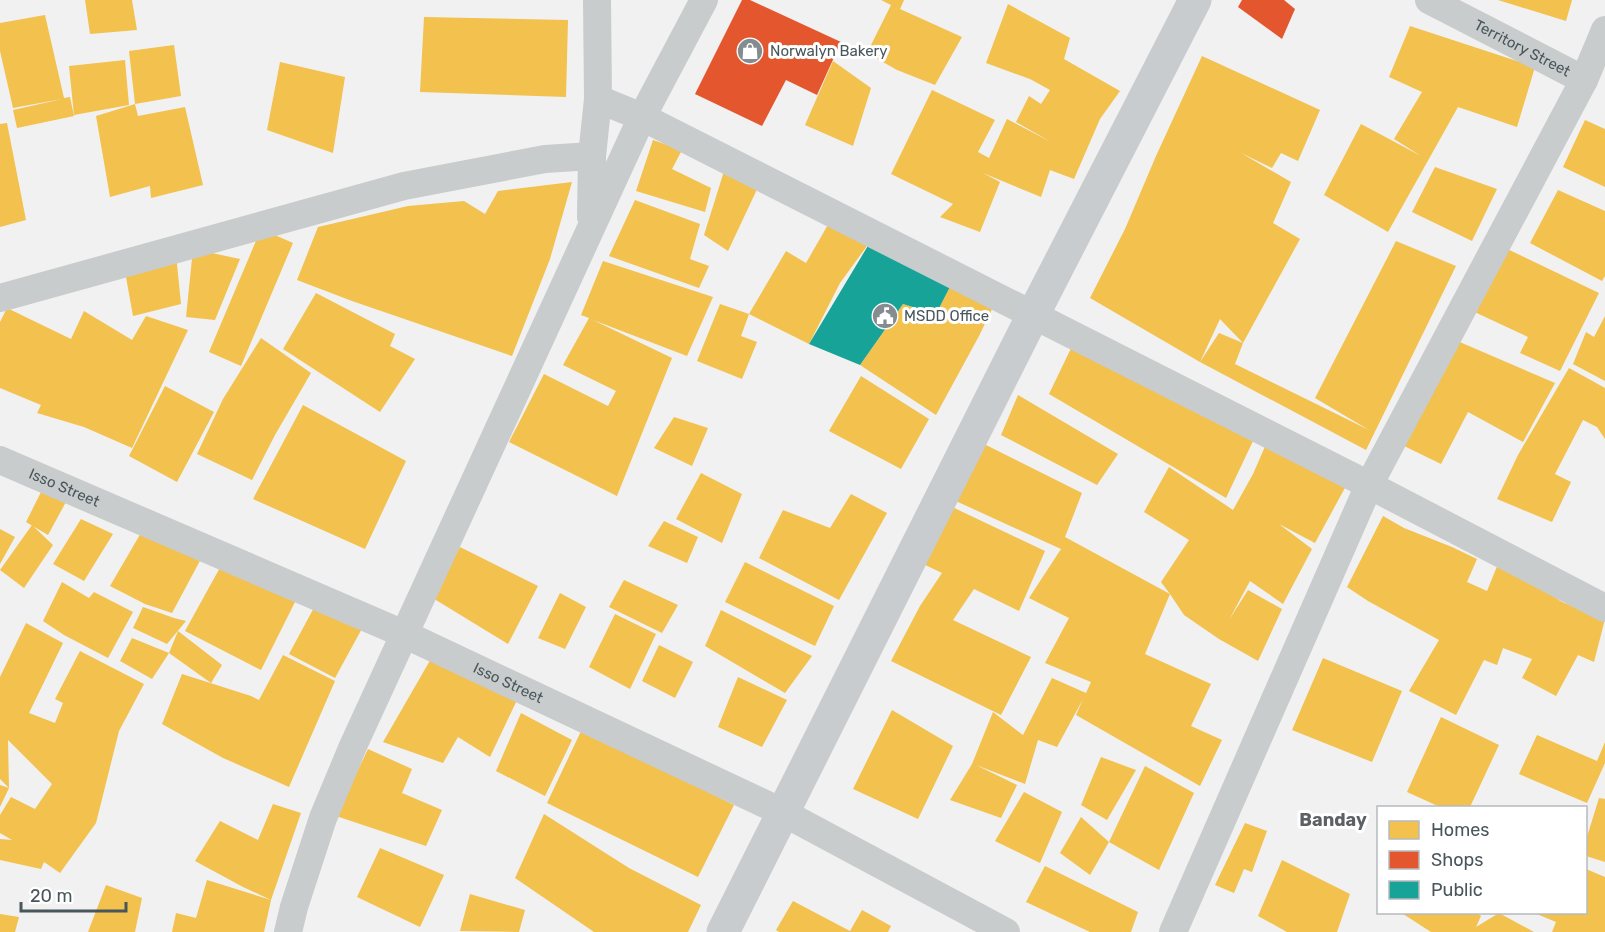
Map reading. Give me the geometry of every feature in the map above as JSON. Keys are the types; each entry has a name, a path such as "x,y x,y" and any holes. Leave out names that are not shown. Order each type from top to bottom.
{"street":[{"path":"591,226 592,156 598,99 597,0"},
{"path":"288,932 322,818 404,634 642,117 704,0"},
{"path":"723,932 1033,315 1195,0"},
{"name":"Territory Street","path":"1429,0 1584,80"},
{"path":"1173,932 1370,485 1584,80 1605,30"},
{"path":"598,99 642,117 1370,485 1605,608"},
{"path":"0,298 404,186 545,159 592,156"},
{"name":"Isso Street","path":"0,460 404,634 782,812 1006,932"}],"building: Homes":[{"path":"85,0 132,0 137,30 90,34"},
{"path":"881,0 904,0 900,9 962,37 935,85 897,70 867,53 891,5"},
{"path":"1498,0 1572,0 1566,21"},
{"path":"1008,4 1070,38 1064,59 1120,91 1100,119 1074,179 1050,170 1041,197 983,173 1000,182 980,232 940,217 953,204 891,174 932,90 995,120 978,152 989,158 1007,119 1051,142 1016,122 1029,96 1041,104 1050,90 1030,79 986,63"},
{"path":"45,15 64,98 70,97 74,116 17,128 13,110 62,99 13,108 0,51 0,23"},
{"path":"424,17 568,20 566,97 420,92"},
{"path":"1410,26 1535,67 1517,127 1458,107 1388,232 1324,195 1361,124 1421,156 1394,139 1422,92 1389,77"},
{"path":"174,45 181,96 135,104 129,51"},
{"path":"1202,56 1320,110 1298,161 1281,153 1272,168 1241,153 1291,182 1273,223 1300,239 1243,343 1220,319 1200,362 1090,298 1125,229"},
{"path":"125,60 129,105 74,115 69,66"},
{"path":"833,61 871,88 853,146 805,125"},
{"path":"280,62 345,77 333,153 267,130"},
{"path":"135,104 138,116 185,107 203,185 151,198 150,186 110,197 96,116"},
{"path":"1585,120 1605,129 1605,187 1563,167"},
{"path":"7,123 26,220 0,227 0,124"},
{"path":"653,140 682,150 672,169 711,188 705,212 636,191"},
{"path":"1435,167 1497,189 1472,241 1412,212"},
{"path":"725,168 760,183 728,251 704,235"},
{"path":"572,182 550,259 512,356 297,280 318,227 408,206 464,201 485,214 498,191"},
{"path":"1558,190 1605,211 1605,276 1602,281 1530,243"},
{"path":"635,200 700,224 690,259 709,266 699,288 609,256"},
{"path":"833,216 872,239 840,283 809,344 749,314 786,251 806,263"},
{"path":"261,229 293,243 241,366 209,352"},
{"path":"1396,241 1456,266 1366,450 1200,362 1219,333 1243,343 1235,364 1369,430 1315,398"},
{"path":"1499,245 1599,293 1560,371 1520,353 1528,337 1466,308"},
{"path":"193,249 240,259 215,320 186,317"},
{"path":"176,254 181,304 133,316 124,266"},
{"path":"603,261 713,297 687,356 593,320 672,358 617,496 509,442 544,374 608,406 616,391 563,365 589,318 581,315"},
{"path":"953,281 995,303 936,415 860,365 903,304 936,314"},
{"path":"316,293 395,334 390,346 415,359 380,412 283,349"},
{"path":"720,304 749,314 741,336 757,342 742,379 697,361"},
{"path":"7,308 71,339 84,311 132,340 146,316 188,330 132,448 84,427 37,413 41,405 0,388 0,322"},
{"path":"1605,316 1605,381 1573,364 1586,332 1594,337"},
{"path":"261,338 311,373 252,480 197,454 223,399"},
{"path":"1075,340 1253,441 1226,498 1049,394"},
{"path":"1455,340 1555,383 1523,442 1468,412 1441,464 1402,445"},
{"path":"1569,368 1605,388 1605,439 1597,427 1583,420 1555,474 1571,482 1552,522 1497,499 1518,455"},
{"path":"861,376 929,419 901,469 829,431"},
{"path":"165,386 214,412 177,482 129,456"},
{"path":"1018,395 1118,454 1097,485 1001,435"},
{"path":"303,405 406,461 365,549 253,499"},
{"path":"674,417 708,428 692,466 654,448"},
{"path":"978,441 1082,493 1065,537 1170,594 1145,654 1211,684 1191,726 1222,740 1200,786 1076,715 1083,699 1057,747 1038,740 1025,784 976,765 1017,785 1001,818 950,800 972,764 993,712 1023,735 1052,678 1086,693 1091,682 1045,663 1069,618 1029,598 1061,549 947,497"},
{"path":"1267,442 1347,484 1315,543 1279,524 1312,549 1283,604 1250,581 1229,620 1248,590 1282,609 1258,661 1219,639 1184,615 1161,582 1189,540 1144,512 1169,467 1233,510"},
{"path":"701,473 742,494 722,543 676,519"},
{"path":"44,486 67,500 48,535 26,522"},
{"path":"851,494 887,513 839,600 759,558 783,510 830,528"},
{"path":"950,506 1045,551 1019,611 974,589 953,620 1031,657 1001,715 891,661 920,606 942,573 921,563"},
{"path":"1383,516 1404,528 1477,559 1467,582 1487,591 1498,564 1562,602 1605,619 1594,662 1578,655 1556,696 1522,678 1532,659 1503,648 1497,665 1484,660 1456,715 1409,691 1439,640 1347,587"},
{"path":"81,519 113,534 84,581 53,564"},
{"path":"664,521 698,537 687,563 648,546"},
{"path":"32,525 53,545 24,588 0,570"},
{"path":"145,526 202,557 172,613 145,604 110,586"},
{"path":"0,529 15,537 0,564"},
{"path":"460,547 538,586 508,644 431,597"},
{"path":"745,562 834,606 815,646 725,602"},
{"path":"222,564 296,600 261,670 185,631"},
{"path":"624,580 678,605 662,633 609,607"},
{"path":"62,582 89,598 94,592 133,612 108,658 43,621"},
{"path":"560,593 586,607 565,649 538,638"},
{"path":"316,604 365,623 335,678 289,654"},
{"path":"143,607 186,621 167,644 133,628"},
{"path":"721,610 812,656 785,693 705,646"},
{"path":"615,614 656,634 630,689 589,667"},
{"path":"26,623 63,643 29,713 55,723 63,703 55,699 80,651 144,684 119,731 96,823 60,873 44,862 41,869 0,860 0,839 12,840 0,833 0,815 11,797 35,809 52,784 8,740 9,788 0,779 0,677"},
{"path":"178,631 222,665 211,683 169,653"},
{"path":"132,638 169,653 152,679 120,661"},
{"path":"659,645 693,662 675,698 642,681"},
{"path":"283,655 335,681 289,787 223,758 162,724 182,674 259,700"},
{"path":"432,657 518,698 490,757 458,737 443,763 383,742"},
{"path":"1323,658 1402,691 1372,762 1292,730"},
{"path":"738,677 787,700 762,747 718,727"},
{"path":"892,710 953,746 918,819 853,789"},
{"path":"521,713 572,740 545,796 496,771"},
{"path":"1441,717 1499,745 1470,806 1438,806 1407,792"},
{"path":"582,729 734,805 698,877 547,803"},
{"path":"1537,735 1597,761 1605,742 1605,763 1587,803 1519,774"},
{"path":"368,749 412,769 402,793 442,810 426,846 336,816"},
{"path":"1101,757 1136,770 1107,820 1081,805"},
{"path":"1145,766 1194,793 1159,870 1109,842"},
{"path":"0,785 9,788 0,807"},
{"path":"1024,792 1062,812 1040,863 995,841"},
{"path":"1599,798 1605,799 1605,862 1587,856 1587,837"},
{"path":"273,804 301,813 271,900 195,861 220,821 258,840"},
{"path":"544,814 629,868 701,905 688,932 594,932 515,878"},
{"path":"1081,817 1109,842 1090,875 1060,853"},
{"path":"1245,823 1267,831 1252,872 1244,869 1234,893 1215,885"},
{"path":"380,848 444,875 420,927 357,897"},
{"path":"1282,860 1350,894 1337,932 1287,932 1258,916"},
{"path":"1045,866 1138,912 1131,932 1090,932 1026,902"},
{"path":"1587,869 1605,877 1605,932 1552,932 1556,922 1537,914 1587,914"},
{"path":"207,880 271,900 264,932 172,932 176,913 196,918"},
{"path":"106,885 142,898 135,932 88,932"},
{"path":"470,894 525,910 519,932 460,931"},
{"path":"793,901 850,931 862,910 891,926 888,932 779,932 776,930"},
{"path":"0,914 19,917 15,932 0,932"},
{"path":"1403,914 1478,914 1481,916 1476,927 1501,914 1534,932 1431,932"}],"building: Shops":[{"path":"742,0 750,0 841,42 817,95 786,80 762,126 695,94"},
{"path":"1242,0 1284,0 1295,9 1282,39 1238,7"}],"building: Public":[{"path":"872,239 953,281 936,314 903,304 860,365 809,344"}],"place":[{"name":"Norwalyn Bakery","path":"750,51"},
{"name":"MSDD Office","path":"885,316"}],"district":[{"name":"Banday","path":"1333,820"}]}
